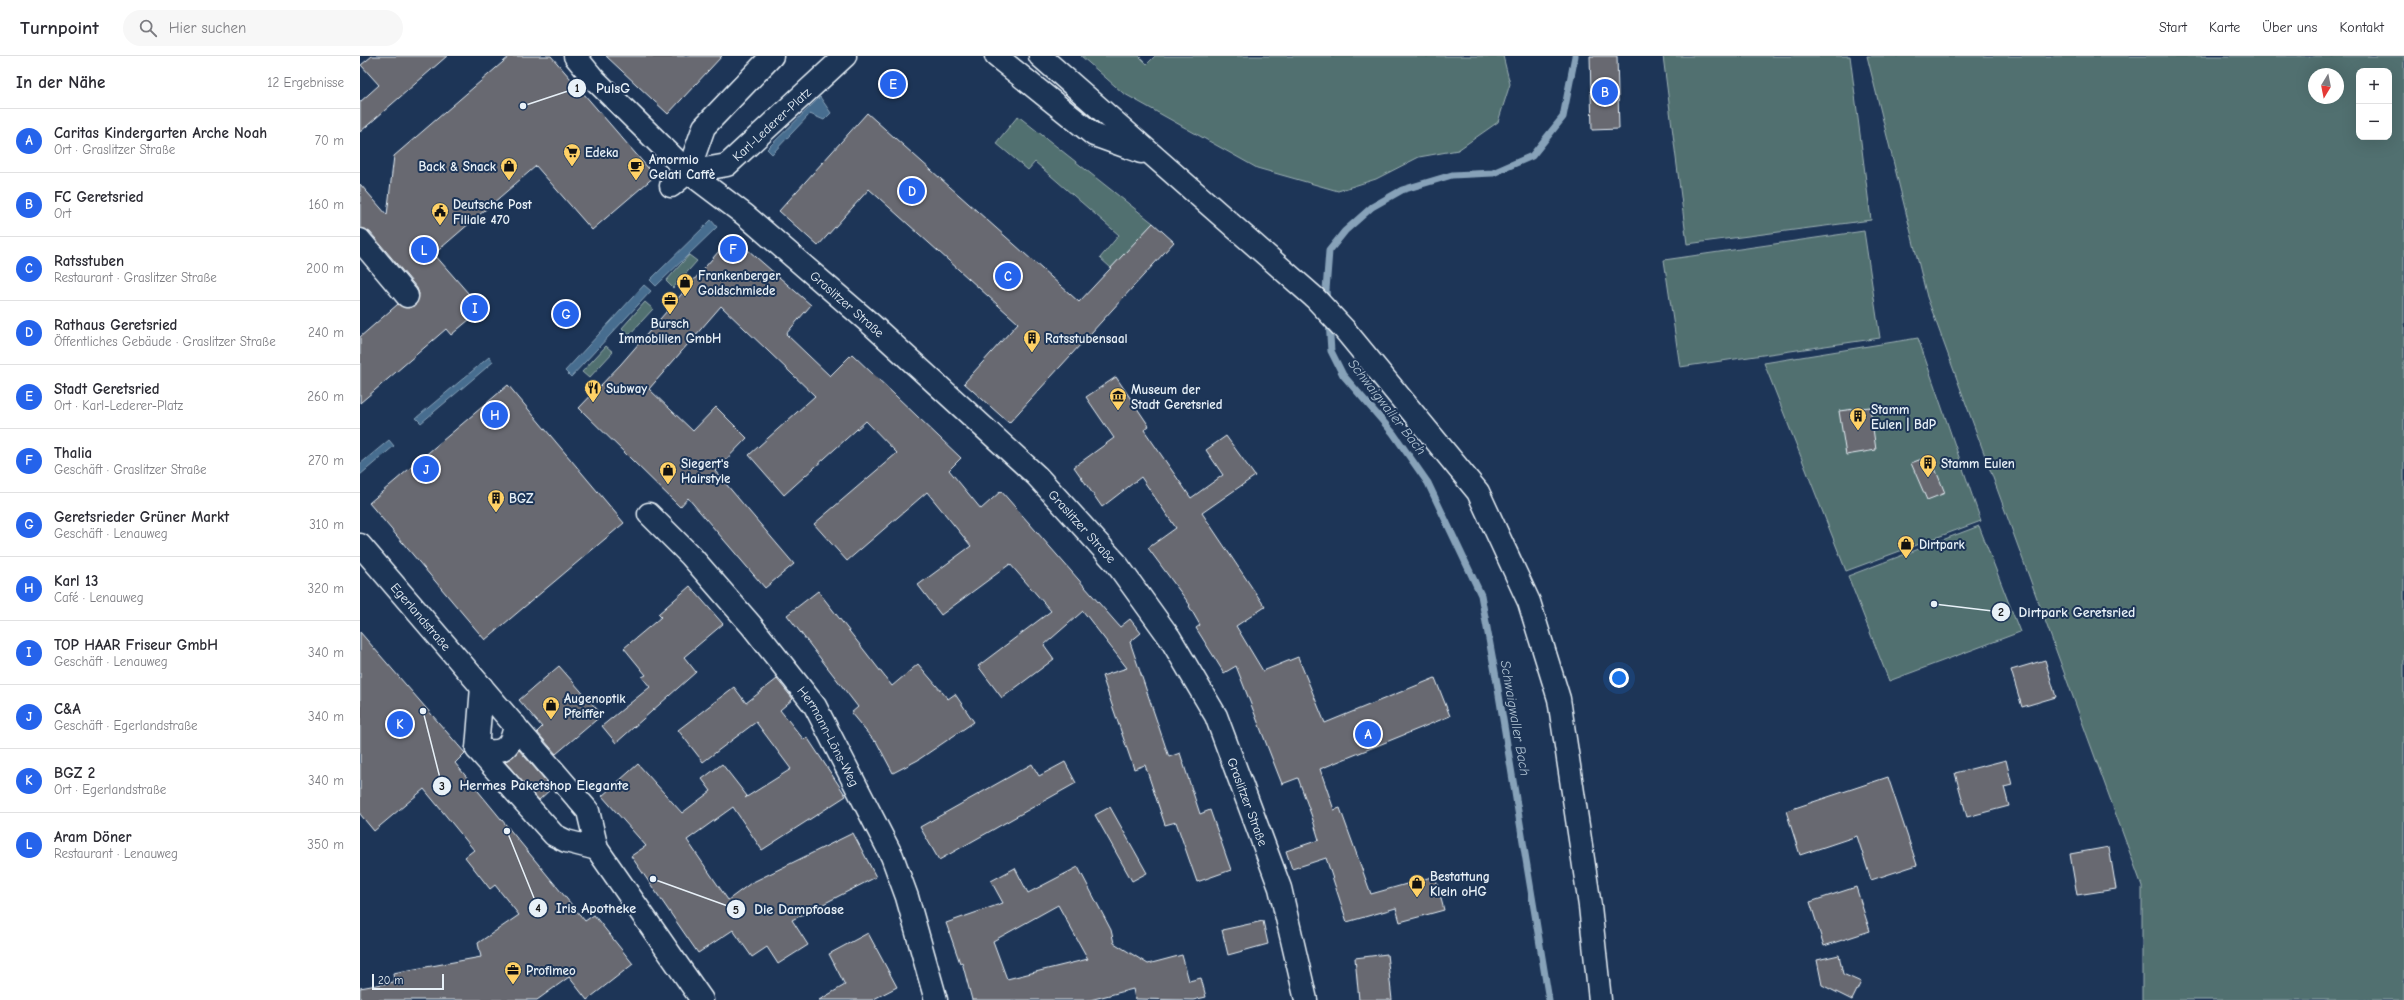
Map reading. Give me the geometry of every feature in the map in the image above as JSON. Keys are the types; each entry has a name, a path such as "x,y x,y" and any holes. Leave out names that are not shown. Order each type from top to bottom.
{"street":[{"name":"Graslitzer Straße","path":"575,56 593,78 688,172 745,215 916,365 1037,476 1116,563 1170,638 1216,716 1280,888 1306,1000"},
{"path":"688,172 704,127 772,56"},
{"name":"Karl-Lederer-Platz","path":"671,186 688,172 727,165 845,56"},
{"path":"996,56 1094,135 1152,155"},
{"path":"1040,56 1314,298 1344,329 1478,492 1529,602 1559,699 1590,906 1600,1000"},
{"path":"360,240 407,296"},
{"name":"Hermann-Löns-Weg","path":"649,514 690,556 746,620 814,706 892,856 909,904 936,1000"},
{"name":"Egerlandstraße","path":"360,545 588,811 597,849 702,1000"},
{"path":"482,687 477,749 554,835 566,841 597,849"},
{"path":"477,749 491,753 507,746 512,739 515,725"}],"green space":[{"path":"1081,56 1139,56 1147,64 1155,56 1503,56 1510,84 1498,122 1458,150 1419,157 1376,179 1338,191 1257,168 1123,93"},
{"path":"1663,56 1850,56 1871,220 1687,244"},
{"path":"1867,56 2404,56 2404,1000 2142,1000 2142,886 1927,297"},
{"path":"1018,116 1153,223 1111,268 1100,258 1119,235 1035,162 1028,170 996,143"},
{"path":"1864,231 1880,338 1680,367 1664,260"},
{"path":"689,255 697,261 673,288 666,281"},
{"path":"645,302 653,309 629,335 622,328"},
{"path":"1918,338 1981,521 1846,571 1764,363"},
{"path":"606,346 613,352 589,378 582,372"},
{"path":"1979,526 2020,632 1889,681 1848,576"}],"water":[{"path":"820,97 831,113 824,120 810,114 772,154 767,149"},
{"path":"711,220 717,227 656,286 650,280"},
{"path":"644,285 651,291 571,377 565,371"},
{"path":"489,357 493,362 421,423 416,418"},
{"path":"389,440 394,446 360,475 360,464"}],"building":[{"path":"372,56 447,56 360,132 360,102 379,85 361,65"},
{"path":"510,56 551,56 655,176 592,230 536,166 434,254 482,309 451,335 446,329 360,403 360,337 398,304 409,308 415,306 419,294 417,288 370,232 360,228 360,184 387,215 394,156"},
{"path":"606,56 722,56 668,114"},
{"path":"1590,56 1617,56 1619,129 1592,130"},
{"path":"867,113 1079,302 1153,223 1174,242 1009,423 964,383 1018,323 869,189 818,246 779,211"},
{"path":"732,236 811,305 786,334 830,376 852,354 961,458 949,470 981,509 1001,491 1120,627 1130,619 1141,633 1130,642 1169,757 1180,753 1200,814 1210,810 1231,870 1197,882 1176,822 1165,825 1145,765 1134,769 1102,676 1127,668 1083,611 1044,645 1054,659 1002,698 978,666 1051,611 1010,564 941,615 918,585 971,546 927,492 847,561 814,524 897,453 866,421 784,495 749,455 815,396 721,306 649,389 693,431 716,407 747,438 715,471 794,564 765,588 688,498 680,507 579,408 621,364"},
{"path":"1116,377 1149,426 1144,430 1191,498 1223,475 1206,450 1226,436 1255,476 1202,513 1265,607 1236,626 1263,671 1298,657 1325,723 1435,678 1450,716 1320,769 1334,810 1340,808 1371,894 1435,876 1444,910 1400,922 1396,908 1347,922 1326,858 1292,869 1286,851 1319,840 1312,817 1298,778 1282,784 1236,666 1224,673 1196,628 1200,625 1189,606 1190,605 1148,548 1176,528 1141,477 1102,507 1074,467 1114,438 1086,397"},
{"name":"BGZ","path":"508,385 624,523 485,640 369,503"},
{"name":"Stamm Eulen | BdP","path":"1870,407 1876,450 1846,455 1839,411"},
{"name":"Stamm Eulen","path":"1930,456 1945,493 1927,500 1911,463"},
{"path":"690,586 723,624 684,657 696,672 616,743 602,726 650,687 642,677 646,675 624,648 661,617 658,614"},
{"path":"818,591 892,686 918,664 948,699 955,694 974,722 918,760 893,773 876,741 875,742 851,713 858,707 787,615"},
{"path":"360,632 465,753 455,763 585,921 594,915 633,964 587,1000 569,977 537,1000 360,1000 360,988 394,982 393,973 481,957 478,943 519,915 495,885 490,889 465,857 474,850 424,789 374,831 360,814"},
{"path":"2045,660 2056,697 2022,707 2011,670"},
{"path":"559,666 602,715 556,754 537,732 542,727 519,700"},
{"path":"777,679 793,699 780,710 804,740 807,737 846,796 762,850 733,807 687,840 728,900 751,883 853,833 876,877 792,920 808,945 778,964 767,947 752,957 733,930 698,953 631,856 646,846 602,796 638,764 682,813 711,791 702,779 722,764 747,796 745,798 791,769 756,722 703,762 678,730 734,687 746,703"},
{"path":"519,750 552,788 539,800 505,762"},
{"path":"2006,760 2012,785 2004,787 2009,806 1967,817 1955,773"},
{"path":"1065,762 1076,783 939,860 920,827 1032,764 1039,776"},
{"path":"1888,777 1917,865 1871,880 1857,836 1800,855 1786,811"},
{"path":"1110,807 1147,873 1132,881 1095,815"},
{"path":"2109,847 2116,889 2077,895 2070,854"},
{"path":"1078,867 1111,930 1114,943 1148,964 1182,955 1189,981 1201,978 1206,997 1193,1000 1135,999 1133,989 1090,1000 972,1000 962,962 960,963 946,923 1003,903 991,881 1015,868 1028,893","holes":["1058,905 1088,959 1007,979 993,941"]},
{"path":"1856,887 1870,931 1824,946 1810,902"},
{"path":"1263,921 1268,944 1228,955 1222,930"},
{"path":"868,933 897,987 872,1000 819,1000 845,985 829,954"},
{"path":"1387,954 1392,1000 1359,1000 1355,958"},
{"path":"1839,955 1843,974 1861,982 1852,1000 1822,985 1817,960"}],"waterway":[{"name":"Schwaigwaller Bach","path":"1327,303 1326,290 1329,251 1345,231 1372,207 1402,190 1452,175 1493,173 1532,156 1563,117 1575,56"},
{"name":"Schwaigwaller Bach","path":"1329,321 1331,351 1343,375 1393,433 1428,483 1481,595 1497,683 1549,1000"}],"place":[{"name":"Stadt Geretsried","path":"893,84"},
{"name":"FC Geretsried","path":"1605,92"},
{"name":"PulsG","path":"523,106"},
{"name":"Edeka","path":"572,167"},
{"name":"Back & Snack","path":"509,181"},
{"name":"Amormio Gelati Caffè","path":"636,181"},
{"name":"Rathaus Geretsried","path":"912,191"},
{"name":"Deutsche Post Filiale 470","path":"440,226"},
{"name":"Thalia","path":"733,249"},
{"name":"Aram Döner","path":"424,250"},
{"name":"Ratsstuben","path":"1008,276"},
{"name":"Frankenberger Goldschmiede","path":"685,297"},
{"name":"TOP HAAR Friseur GmbH","path":"475,308"},
{"name":"Geretsrieder Grüner Markt","path":"566,314"},
{"name":"Bursch Immobilien GmbH","path":"670,315"},
{"name":"Ratsstubensaal","path":"1032,353"},
{"name":"Subway","path":"593,403"},
{"name":"Museum der Stadt Geretsried","path":"1118,411"},
{"name":"Karl 13","path":"495,415"},
{"name":"Stamm Eulen | BdP","path":"1858,431"},
{"name":"C&A","path":"426,469"},
{"name":"Stamm Eulen","path":"1928,478"},
{"name":"Siegert's Hairstyle","path":"668,485"},
{"name":"BGZ","path":"496,513"},
{"name":"Dirtpark","path":"1906,559"},
{"name":"Dirtpark Geretsried","path":"1934,604"},
{"name":"Hermes Paketshop Elegante","path":"423,711"},
{"name":"Augenoptik Pfeiffer","path":"551,720"},
{"name":"BGZ 2","path":"400,724"},
{"name":"Caritas Kindergarten Arche Noah","path":"1368,734"},
{"name":"Iris Apotheke","path":"507,831"},
{"name":"Die Dampfoase","path":"653,879"},
{"name":"Bestattung Klein oHG","path":"1417,898"},
{"name":"Profimeo","path":"513,985"}]}
